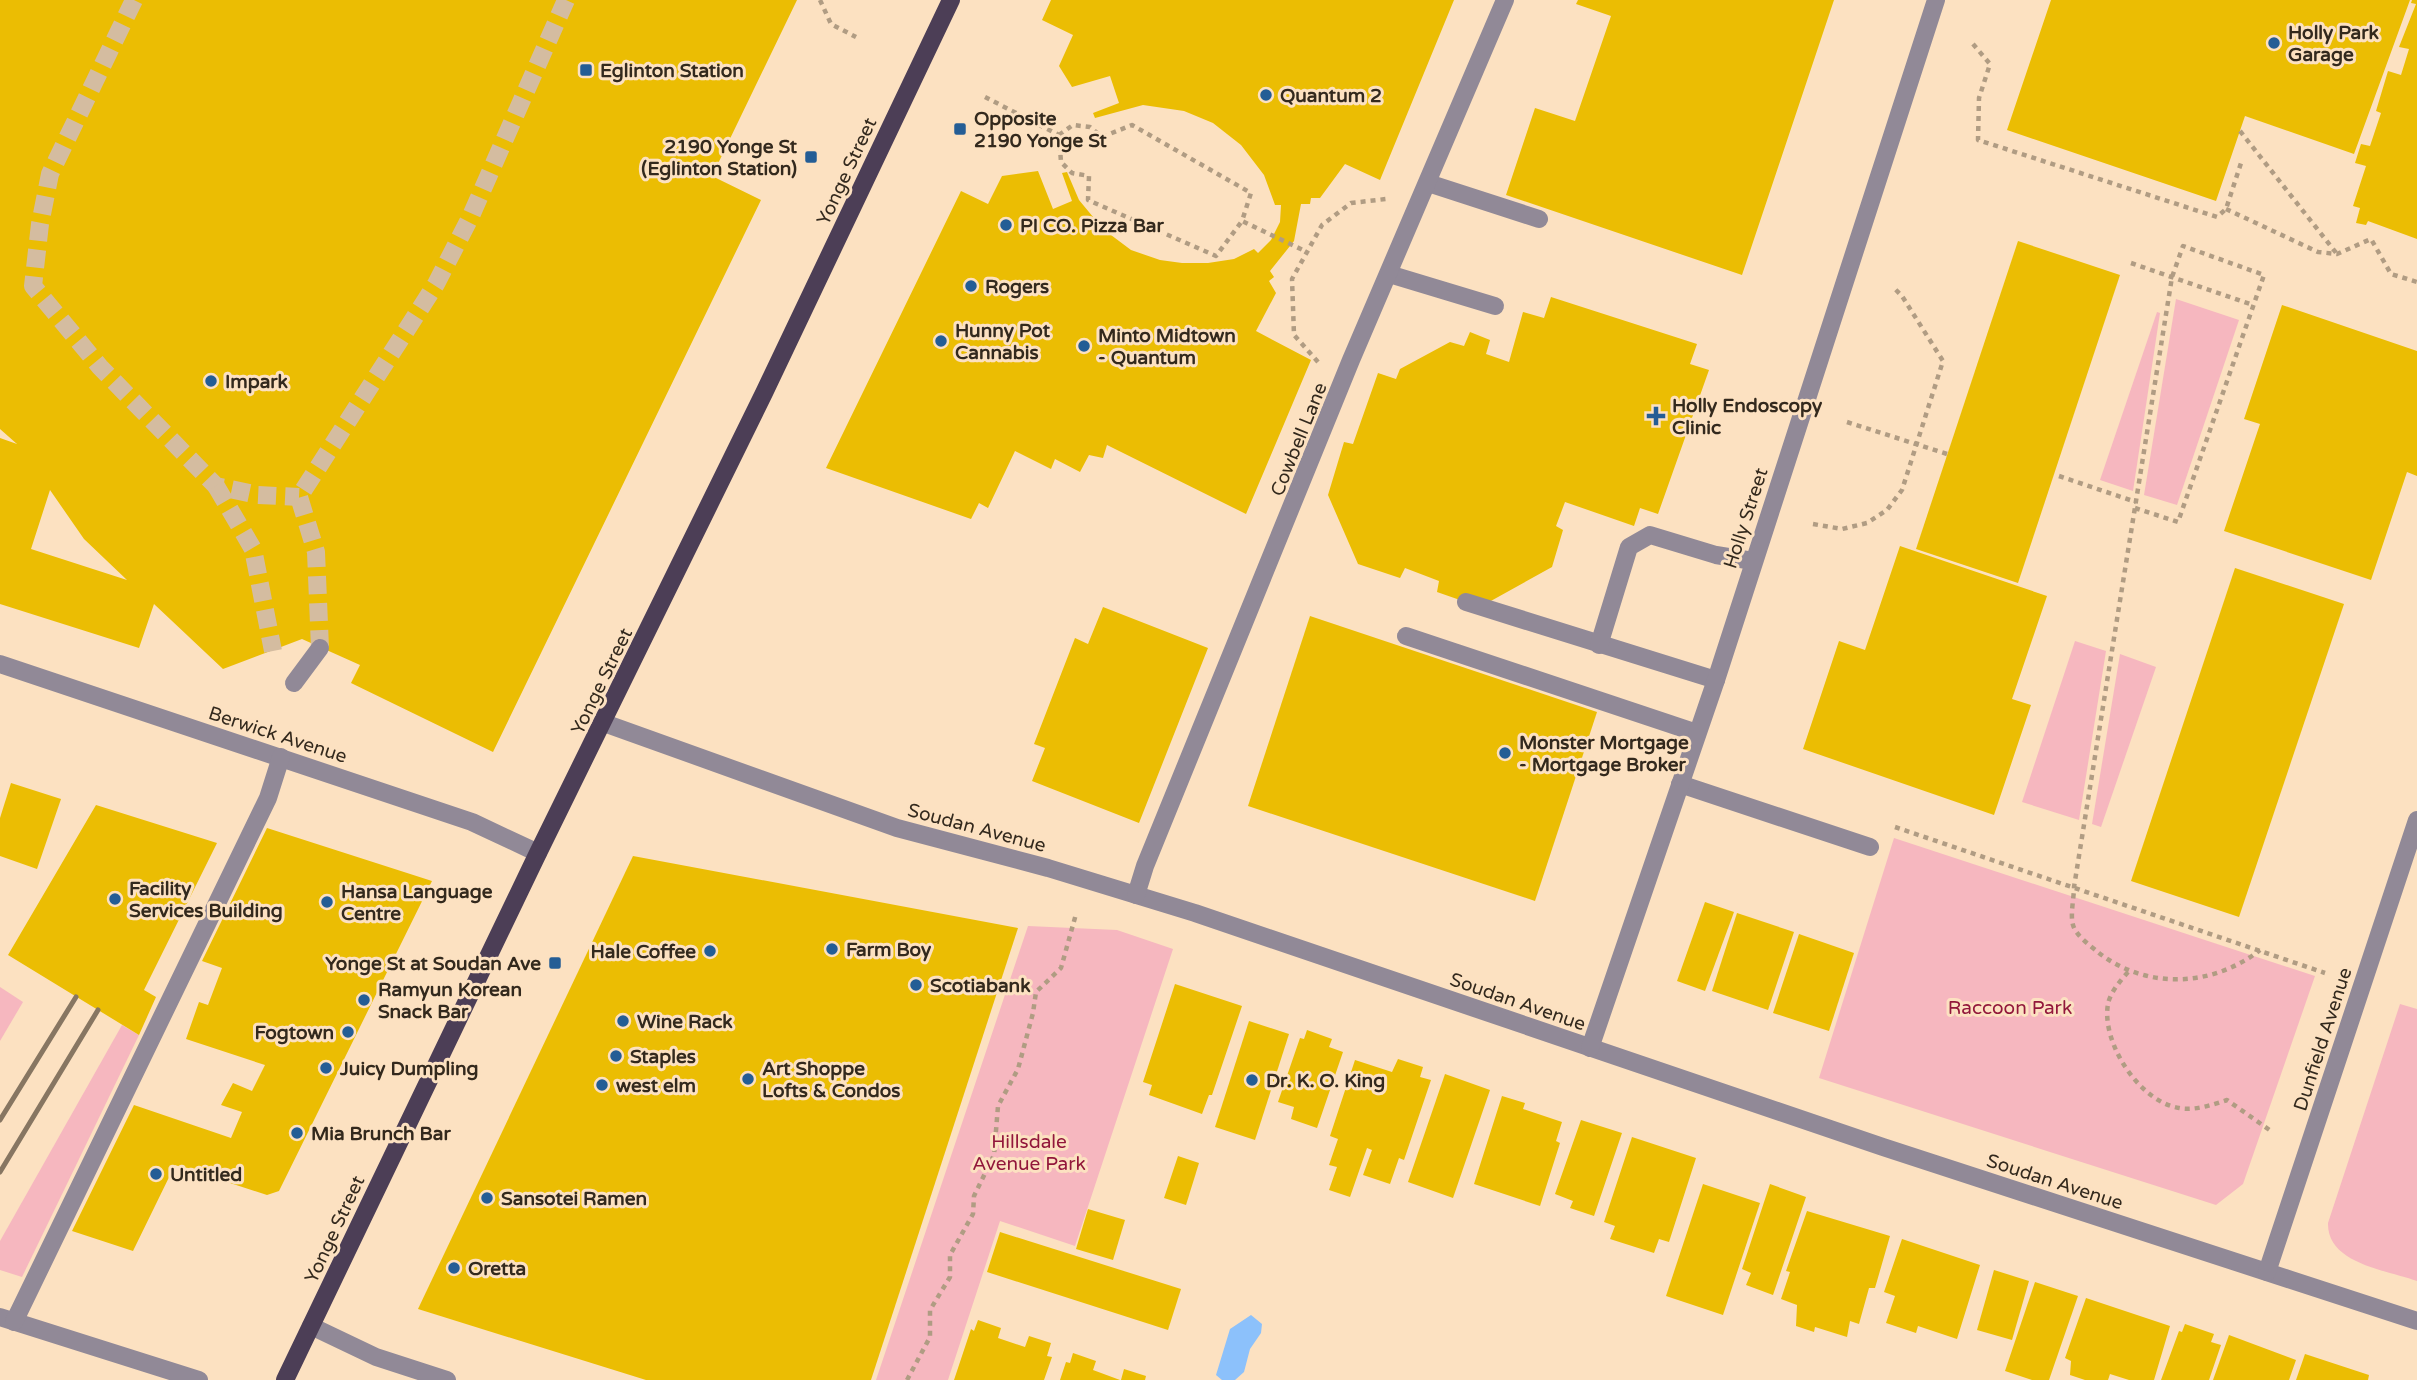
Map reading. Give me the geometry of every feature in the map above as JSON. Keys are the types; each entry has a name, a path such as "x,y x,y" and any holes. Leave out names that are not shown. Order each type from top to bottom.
{"main road":[{"name":"Yonge Street","path":"285,1380 951,0"}],"street":[{"name":"Cowbell Lane","path":"1136,895 1342,384 1505,0"},
{"name":"Holly Street","path":"1590,1048 1716,680 1936,0"},
{"path":"1428,184 1539,219"},
{"path":"1389,274 1495,306"},
{"path":"1599,645 1629,547 1650,536 1716,555 1753,561"},
{"path":"1466,603 1716,680"},
{"path":"1406,636 1697,733"},
{"path":"294,683 320,648"},
{"name":"Berwick Avenue","path":"0,664 472,822 538,853"},
{"name":"Soudan Avenue","path":"604,723 897,828 1048,868 1136,895 2417,1321"},
{"path":"199,1380 7,1320 268,798 281,757"},
{"path":"1680,784 1870,846"},
{"name":"Dunfield Avenue","path":"2266,1272 2417,820"},
{"path":"311,1326 376,1357 447,1380"}],"path":[{"path":"821,0 831,24 856,37"},
{"path":"1973,44 1990,64 1979,98 1978,140 2217,217 2226,209 2242,160"},
{"path":"985,97 1059,135"},
{"path":"1073,125 1090,127 1102,136 1132,125 1251,193 1241,221 1216,256 1088,200 1089,176 1072,173 1060,162 1059,135 1073,125"},
{"path":"2240,131 2337,254"},
{"path":"1342,384 1294,335 1292,279 1305,251 1322,225 1351,203 1384,199 1428,184"},
{"path":"2226,209 2318,252 2337,254 2371,239 2391,274 2417,282"},
{"path":"1241,221 1305,251"},
{"path":"2059,476 2136,505 2178,522 2264,275 2183,246 2172,277 2136,505 2074,887 2073,926 2085,942 2128,972 2181,981 2239,967 2260,950"},
{"path":"2131,263 2253,305"},
{"path":"1813,524 1842,529 1867,523 1887,510 1902,490 1943,361 1902,296 1893,287"},
{"path":"1847,422 1947,454"},
{"path":"1890,825 2325,973"},
{"path":"907,1380 930,1337 930,1310 950,1278 950,1255 973,1214 974,1196 994,1156 998,1106 1018,1069 1023,1042 1034,1013 1036,992 1061,968 1076,914"},
{"path":"2128,972 2108,1004 2111,1040 2128,1073 2163,1104 2181,1109 2209,1106 2227,1100 2271,1131"}],"green space":[{"path":"2176,299 2239,320 2177,505 2144,495"},
{"path":"2157,312 2160,313 2133,491 2100,480"},
{"path":"2075,641 2106,651 2079,820 2022,802"},
{"path":"2120,654 2156,667 2101,827 2092,824"},
{"name":"Raccoon Park","path":"1894,838 2315,976 2243,1184 2216,1205 1819,1078"},
{"name":"Hillsdale Avenue Park","path":"1028,926 1117,930 1173,949 1075,1246 1000,1221 948,1380 876,1380"},
{"path":"0,987 23,1002 0,1041"},
{"path":"2400,1004 2417,1009 2417,1281 2375,1269 2348,1256 2337,1248 2330,1237 2328,1223"},
{"path":"122,1025 139,1035 22,1277 0,1270 0,1241"}],"water":[{"path":"1251,1315 1262,1324 1261,1333 1250,1349 1244,1372 1235,1380 1222,1380 1216,1375 1230,1329"}],"building":[{"name":"Impark","path":"0,0 797,0 712,176 761,200 493,752 351,683 360,665 302,639 223,669 154,604 139,648 0,604 0,438 17,444 0,429","holes":["50,490 84,539 127,580 31,549"]},
{"name":"Minto Midtown - Quantum","path":"1051,0 1454,0 1380,180 1345,164 1320,198 1311,198 1310,204 1301,204 1294,241 1270,271 1274,277 1269,281 1276,293 1256,331 1311,360 1246,514 1107,445 1103,458 1089,455 1080,472 1055,459 1051,469 1015,451 988,508 979,503 971,519 826,468 961,191 988,204 1002,176 1038,171 1053,209 1072,201 1062,173 1067,172 1079,200 1103,229 1131,250 1160,260 1182,263 1234,259 1254,249 1258,253 1271,240 1280,222 1281,205 1275,205 1264,175 1241,145 1213,123 1184,111 1143,105 1095,118 1093,113 1119,103 1110,76 1072,87 1059,66 1073,35 1042,20"},
{"path":"1578,0 1834,0 1742,275 1506,195 1535,108 1575,121 1611,16 1576,4"},
{"path":"2051,0 2410,0 2354,154 2245,116 2216,201 2007,130"},
{"path":"2412,0 2417,0 2417,239 2368,221 2366,225 2356,223 2360,208 2353,206 2366,166 2355,163 2361,144 2370,146 2381,113 2376,111 2388,71 2401,75 2409,49 2399,47 2416,4 2411,3"},
{"path":"2018,241 2120,275 2018,583 1916,549"},
{"path":"1551,297 1697,344 1690,364 1709,370 1658,514 1640,508 1634,526 1565,502 1556,526 1563,530 1552,567 1480,607 1437,592 1439,581 1405,568 1400,578 1358,564 1328,495 1344,442 1353,444 1378,373 1396,379 1400,369 1450,342 1464,346 1470,332 1490,340 1486,354 1509,362 1523,312 1544,318"},
{"path":"2282,305 2417,351 2417,476 2407,472 2371,580 2224,531 2260,424 2244,419"},
{"path":"1900,546 2047,596 2012,699 2031,705 1994,815 1803,749 1839,641 1865,650"},
{"path":"2235,568 2344,604 2239,917 2131,881"},
{"path":"1103,607 1208,648 1139,823 1032,781 1045,748 1034,744 1075,638 1088,644"},
{"path":"1310,616 1597,712 1535,901 1248,806"},
{"path":"11,783 61,799 37,869 0,856 0,818"},
{"name":"Facility Services Building","path":"96,805 217,843 144,990 156,997 139,1035 8,955"},
{"path":"267,828 432,881 279,1191 267,1195 175,1165 133,1251 72,1231 134,1105 231,1138 242,1112 221,1105 233,1083 252,1091 265,1065 186,1039 199,1002 208,1005 222,968 202,961"},
{"name":"Art Shoppe Lofts & Condos","path":"633,856 1018,928 871,1380 646,1380 418,1309"},
{"path":"1705,902 1734,912 1705,991 1677,981"},
{"path":"1737,913 1794,932 1768,1010 1712,991"},
{"path":"1799,934 1854,953 1829,1031 1773,1013"},
{"path":"1175,984 1242,1006 1212,1095 1209,1095 1202,1114 1149,1095 1152,1085 1143,1082"},
{"name":"Dr. K. O. King","path":"1249,1021 1289,1034 1255,1140 1215,1127"},
{"path":"1307,1030 1332,1039 1329,1047 1343,1052 1317,1128 1291,1119 1294,1107 1278,1102 1300,1038 1304,1039"},
{"path":"1398,1059 1423,1067 1420,1077 1431,1080 1404,1160 1399,1158 1390,1184 1363,1175 1372,1150 1367,1148 1350,1197 1329,1190 1337,1167 1329,1165 1338,1139 1330,1136 1355,1060 1392,1072"},
{"path":"1445,1074 1490,1090 1453,1198 1408,1182"},
{"path":"1502,1096 1525,1103 1523,1109 1562,1122 1556,1141 1560,1143 1540,1206 1474,1184"},
{"path":"1581,1120 1622,1133 1594,1216 1570,1208 1573,1201 1555,1194"},
{"path":"1632,1137 1696,1158 1669,1242 1659,1239 1654,1253 1610,1239 1615,1226 1604,1222"},
{"path":"1178,1156 1199,1163 1186,1205 1164,1198"},
{"path":"1703,1184 1760,1203 1723,1315 1666,1296"},
{"path":"1770,1184 1806,1197 1773,1295 1746,1285 1751,1273 1742,1269"},
{"path":"1088,1209 1125,1220 1113,1260 1076,1249"},
{"path":"1807,1211 1890,1236 1875,1288 1869,1288 1859,1324 1850,1321 1847,1337 1815,1327 1814,1332 1796,1326 1797,1305 1781,1299 1790,1272 1786,1271"},
{"path":"1000,1232 1181,1289 1168,1330 987,1272"},
{"path":"1902,1239 1980,1265 1957,1339 1918,1326 1916,1333 1886,1323 1895,1296 1884,1292"},
{"path":"1994,1270 2029,1281 2012,1340 1977,1330"},
{"path":"2035,1282 2078,1296 2049,1380 2032,1380 2005,1371"},
{"path":"2086,1298 2170,1326 2154,1380 2129,1380 2110,1374 2108,1380 2085,1380 2070,1375 2071,1361 2065,1358"},
{"path":"978,1320 1001,1328 998,1338 1025,1347 1029,1336 1051,1343 1047,1356 1052,1357 1044,1380 954,1380 971,1329 974,1331"},
{"path":"2185,1324 2214,1334 2211,1342 2221,1345 2209,1380 2161,1380 2179,1331 2182,1332"},
{"path":"2229,1335 2296,1360 2289,1380 2213,1380"},
{"path":"1073,1353 1096,1361 1093,1370 1120,1380 1060,1380 1066,1362 1070,1363"},
{"path":"2305,1354 2369,1375 2368,1380 2296,1380"},
{"path":"1124,1369 1146,1376 1145,1380 1121,1380"}],"tunnel":[{"path":"134,0 50,174 40,224 33,286 100,367 216,486 258,495 299,497"},
{"path":"320,648 316,552 299,497 436,284 470,218 566,0"},
{"path":"216,486 253,549 273,651"}],"railway":[{"path":"0,1120 76,997"},
{"path":"0,1172 98,1010"}],"place":[{"name":"Holly Park Garage","path":"2274,43"},
{"name":"Eglinton Station","path":"586,70"},
{"name":"Quantum 2","path":"1266,95"},
{"name":"Opposite 2190 Yonge St","path":"960,129"},
{"name":"2190 Yonge St (Eglinton Station)","path":"811,157"},
{"name":"PI CO. Pizza Bar","path":"1006,225"},
{"name":"Rogers","path":"971,286"},
{"name":"Hunny Pot Cannabis","path":"941,341"},
{"name":"Minto Midtown - Quantum","path":"1084,346"},
{"name":"Impark","path":"211,381"},
{"name":"Holly Endoscopy Clinic","path":"1656,416"},
{"name":"Monster Mortgage - Mortgage Broker","path":"1505,753"},
{"name":"Facility Services Building","path":"115,899"},
{"name":"Hansa Language Centre","path":"327,902"},
{"name":"Farm Boy","path":"832,949"},
{"name":"Hale Coffee","path":"710,951"},
{"name":"Yonge St at Soudan Ave","path":"555,963"},
{"name":"Scotiabank","path":"916,985"},
{"name":"Ramyun Korean Snack Bar","path":"364,1000"},
{"name":"Wine Rack","path":"623,1021"},
{"name":"Fogtown","path":"348,1032"},
{"name":"Staples","path":"616,1056"},
{"name":"Juicy Dumpling","path":"326,1068"},
{"name":"Art Shoppe Lofts & Condos","path":"748,1079"},
{"name":"Dr. K. O. King","path":"1252,1080"},
{"name":"west elm","path":"602,1085"},
{"name":"Mia Brunch Bar","path":"297,1133"},
{"name":"Untitled","path":"156,1174"},
{"name":"Sansotei Ramen","path":"487,1198"},
{"name":"Oretta","path":"454,1268"}]}
